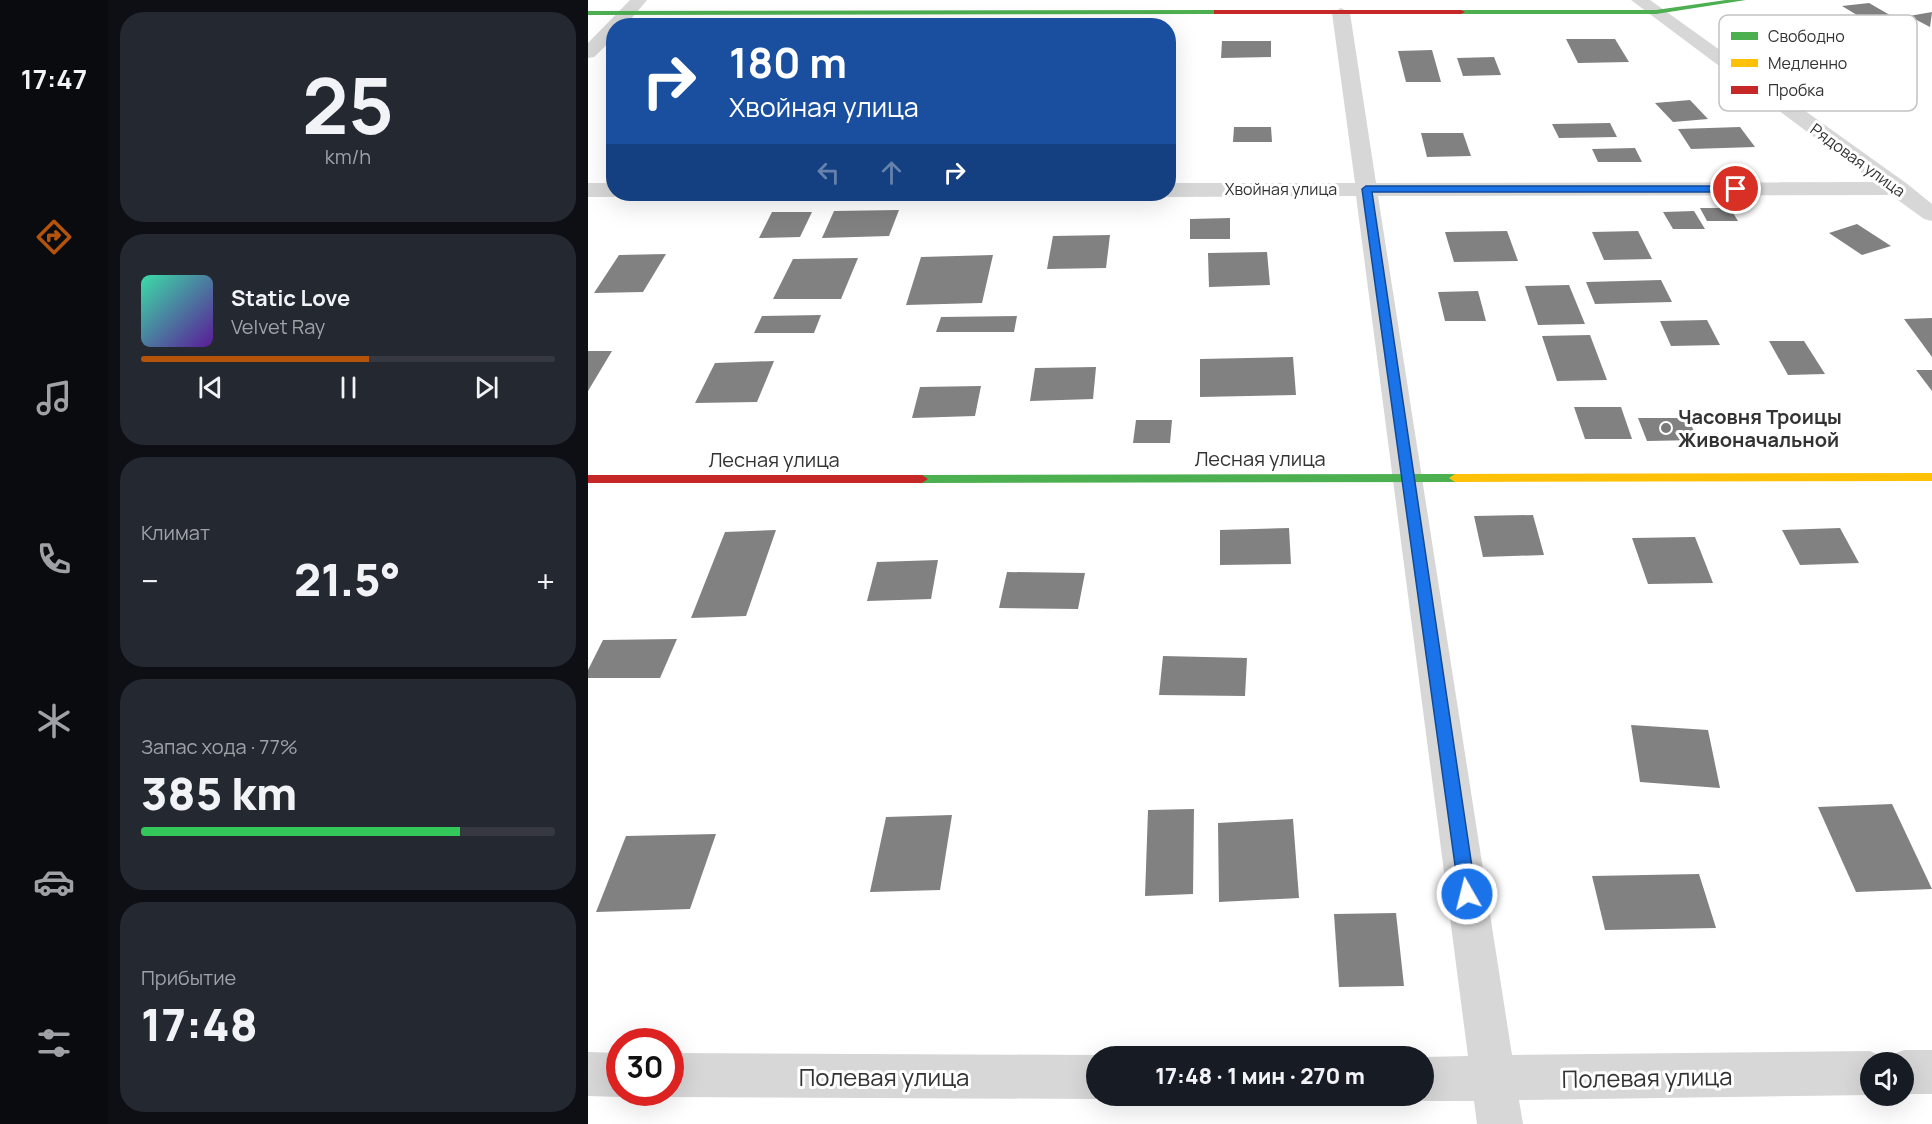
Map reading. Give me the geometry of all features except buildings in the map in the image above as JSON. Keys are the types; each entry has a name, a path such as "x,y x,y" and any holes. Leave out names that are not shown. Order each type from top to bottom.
{"street":[{"path":"622,18 639,0"},
{"name":"Рядовая улица","path":"1639,0 1719,58"},
{"path":"939,18 1656,12 1742,0"},
{"path":"1341,13 1500,1124"},
{"path":"588,14 606,19"},
{"path":"588,54 606,35"},
{"name":"Рядовая улица","path":"1792,111 1932,214"},
{"name":"Хвойная улица","path":"1176,190 1898,188"},
{"path":"588,190 606,190"},
{"name":"Лесная улица","path":"588,478 1932,477"},
{"path":"1914,1072 1932,1072"},
{"name":"Полевая улица","path":"1434,1079 1860,1073"},
{"path":"588,1074 606,1075"},
{"name":"Полевая улица","path":"684,1075 1086,1077"}],"traffic: fast":[{"path":"1461,12 1656,12 1742,0"},
{"path":"588,13 1217,12"},
{"path":"922,479 1455,478"}],"traffic: slow":[{"path":"1455,478 1932,477"}],"traffic: jam":[{"path":"1217,12 1461,12"},
{"path":"588,479 922,479"}],"place":[{"name":"Часовня Троицы Живоначальной","path":"1666,428"}],"route":[{"path":"1467,894 1366,189 1736,189"}]}
